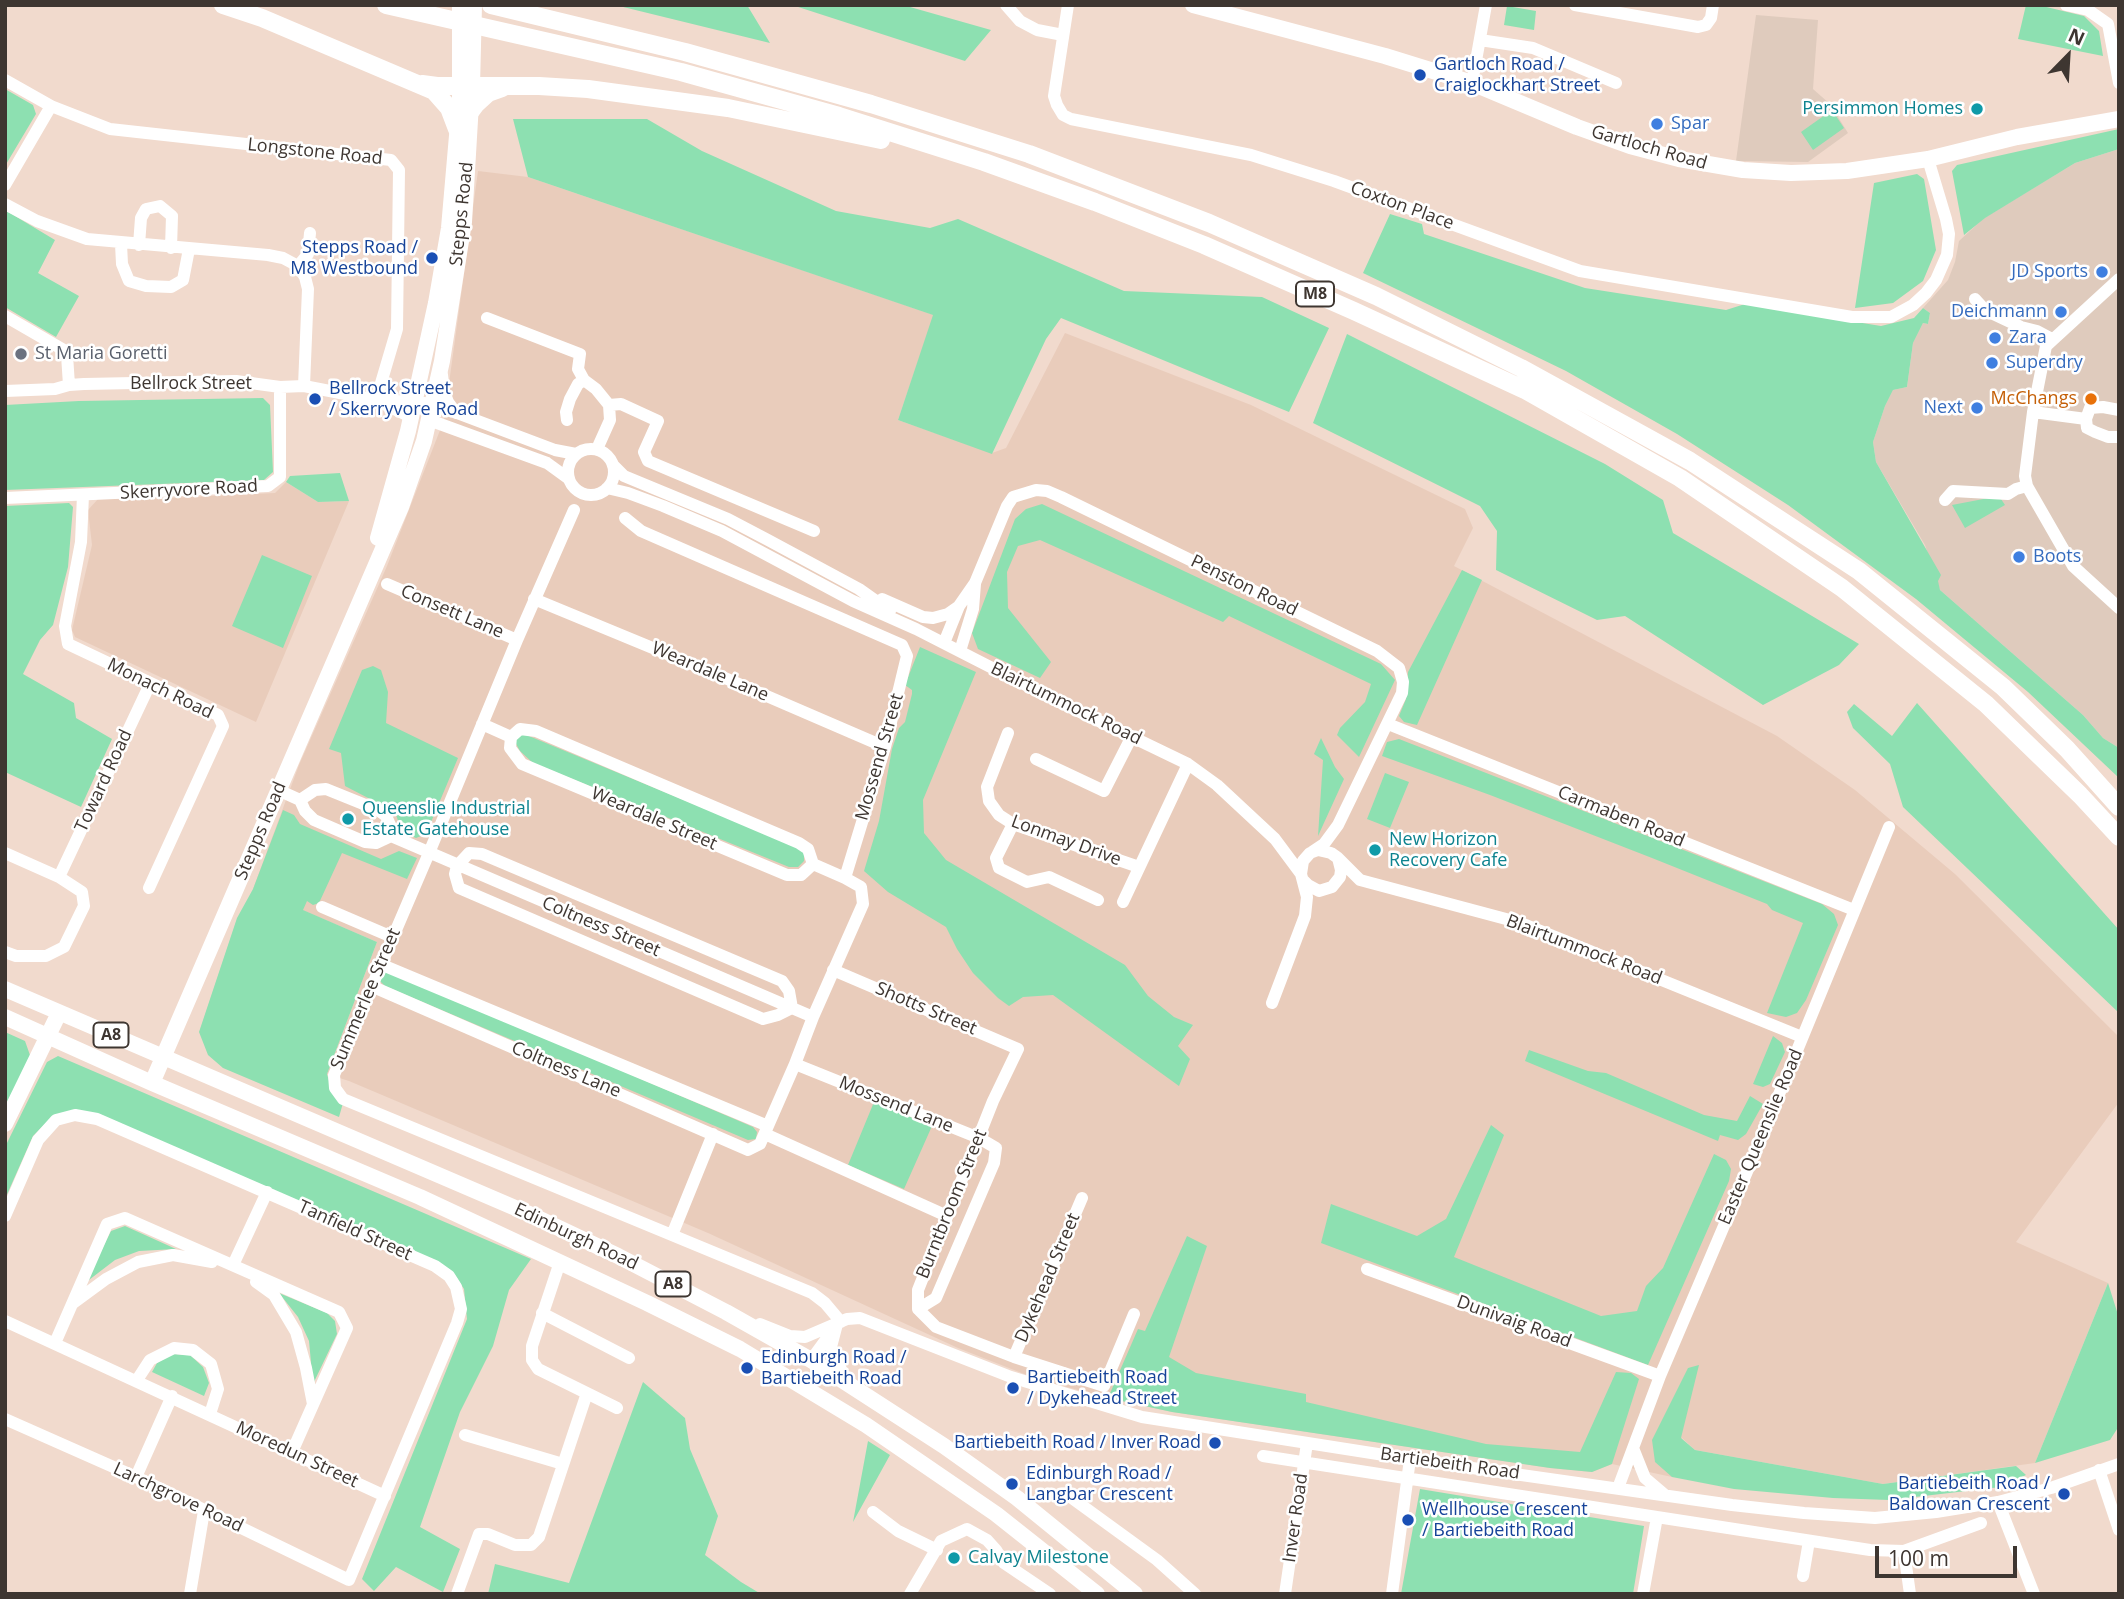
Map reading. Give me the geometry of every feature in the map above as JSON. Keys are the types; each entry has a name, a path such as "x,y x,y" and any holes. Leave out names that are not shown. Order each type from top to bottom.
{"highway":[{"path":"223,5 262,18 434,90 449,107 457,129"},
{"name":"M8","path":"386,5 681,72 839,116 984,162 1204,245 1354,310 1525,390 1679,478 1842,588 1986,704 2118,836"},
{"name":"M8","path":"491,5 685,52 871,104 1029,154 1209,223 1376,296 1521,368 1690,461 1859,571 2003,687 2067,749 2119,807"},
{"path":"510,5 542,16"},
{"path":"422,84 588,89 728,108 984,162"},
{"path":"470,112 488,93 513,86"},
{"path":"2067,749 2119,790"}],"main road":[{"name":"Stepps Road","path":"152,1083 401,507 431,412 464,222 470,112 460,5"},
{"name":"Stepps Road","path":"466,61 474,5"},
{"name":"Gartloch Road","path":"1193,5 1385,56 1472,83 1566,123 1630,146 1719,167 1791,173 1847,171 1928,159 2017,137 2119,118"},
{"name":"Stepps Road","path":"359,604 413,410 436,303 449,228 457,129 466,86"},
{"path":"413,410 431,412"},
{"name":"Edinburgh Road","path":"5,989 574,1235 722,1310 811,1360 913,1424 1017,1498 1135,1594"},
{"path":"5,1124 60,1013"},
{"name":"Edinburgh Road","path":"5,1017 420,1197 740,1349 866,1425 996,1514 1097,1594"},
{"path":"560,1262 574,1235"},
{"path":"795,1381 811,1360"}],"street":[{"path":"1006,5 1028,26 1063,35"},
{"name":"Coxton Place","path":"1068,5 1054,96 1063,115 1071,120 1251,155 1334,181 1580,271 1852,317 1891,317 1913,305 1926,293 1947,255 1948,234 1928,159"},
{"path":"1472,83 1486,5"},
{"path":"1575,5 1698,27 1706,25 1711,18 1713,5"},
{"path":"2066,5 2088,10 2108,24 2119,83"},
{"path":"2108,24 2119,16"},
{"path":"1480,40 1533,48 1616,83"},
{"name":"Longstone Road","path":"5,80 51,106 110,129 391,160 399,170 397,329 376,400"},
{"path":"5,185 51,106"},
{"path":"5,204 37,221 87,239 268,255 283,258 298,266 308,289 304,386"},
{"path":"139,245 141,218 146,209 160,206 172,216 171,248"},
{"path":"298,266 308,254 310,233"},
{"path":"121,244 122,264 129,281 146,286 171,287 183,280 189,249"},
{"path":"2119,279 2046,346 2032,412 2025,476 2027,486 2073,566 2119,608"},
{"path":"1975,299 1986,310 2052,340"},
{"path":"5,316 62,349 67,355 69,385"},
{"path":"487,318 580,354 578,369 584,380 596,389 609,405 610,419 597,449"},
{"path":"442,360 444,391 457,414"},
{"path":"567,421 566,412 570,398 578,384 584,380"},
{"name":"Bellrock Street","path":"5,391 55,390 69,385 236,381 280,387 304,386 413,410"},
{"name":"Skerryvore Road","path":"5,498 268,486 281,477 280,387"},
{"path":"609,405 621,404 658,421 644,452 648,461 814,531"},
{"path":"2119,410 2090,408 2086,419 2087,428 2108,437 2119,437"},
{"path":"431,412 457,414 555,450 576,454"},
{"path":"431,412 547,463 578,488 599,493 607,488 614,473 607,455 597,449 586,449 576,454 570,461 568,470 578,488"},
{"path":"2032,412 2086,419"},
{"name":"Blairtummock Road","path":"613,465 625,476 728,519 859,589 916,629"},
{"path":"1945,500 1953,491 2008,494 2027,486"},
{"name":"Summerlee Street","path":"578,488 574,510 334,1075 335,1088 343,1099 812,1293 825,1303 839,1323"},
{"name":"Blairtummock Road","path":"607,488 663,506 722,531 853,601 916,629 1188,764 1227,794 1275,839 1302,877"},
{"name":"Penston Road","path":"944,643 959,606 975,583 1013,497 1036,490 1047,491 1384,655 1399,668 1403,682 1402,693 1338,825"},
{"name":"Monach Road","path":"83,495 81,542 65,626 68,644 218,715 223,726 149,888"},
{"name":"Mossend Street","path":"625,518 641,531 902,645 907,656 885,747 845,878"},
{"name":"Penston Road","path":"960,651 973,609 975,583"},
{"name":"Consett Lane","path":"387,584 517,640"},
{"path":"859,589 923,617 942,617 959,606"},
{"name":"Weardale Lane","path":"534,599 885,747"},
{"name":"Toward Road","path":"59,877 150,684"},
{"path":"482,724 511,737"},
{"name":"Carmaben Road","path":"1388,724 1854,910"},
{"name":"Weardale Street","path":"813,864 801,875 787,875 522,764 510,748 511,737 520,729 536,731 799,843 808,849 813,864 845,878"},
{"name":"Lonmay Drive","path":"1008,733 988,780 987,792 993,809 1013,824 1139,867"},
{"path":"1036,759 1104,791 1132,736"},
{"path":"1123,902 1188,764"},
{"path":"300,800 314,790 326,789 378,810 386,816 391,827 391,836"},
{"name":"Coltness Street","path":"278,790 300,800 305,811 314,820 365,842 376,843 391,836 813,1017"},
{"path":"1013,824 996,858 999,868 1027,882 1049,877 1098,900"},
{"path":"1272,1003 1305,916 1307,897 1302,877 1303,862 1324,844 1338,825"},
{"path":"1305,916 1340,877 1341,870 1336,857 1338,825"},
{"name":"Easter Queenslie Road","path":"1618,1488 1660,1376 1889,827"},
{"name":"Blairtummock Road","path":"1275,839 1295,851 1311,853"},
{"path":"1311,853 1325,850 1360,880"},
{"path":"5,853 59,877 82,892 84,906 64,947 46,956 16,956 5,952"},
{"path":"469,853 482,854 757,970 782,981 789,991 792,1008 763,1019 459,888 455,874 457,866 469,853"},
{"path":"1302,877 1313,889 1320,891 1332,888"},
{"path":"764,1135 863,904 861,887 845,878"},
{"name":"Blairtummock Road","path":"1332,888 1360,880 1521,923 1802,1037"},
{"path":"322,907 392,937"},
{"name":"Coltness Lane","path":"380,964 947,1216"},
{"name":"Shotts Street","path":"833,970 1018,1049"},
{"name":"Coltness Lane","path":"371,986 748,1150 764,1135"},
{"name":"Burntbroom Street","path":"918,1310 918,1290 993,1101 1018,1049"},
{"name":"Mossend Lane","path":"795,1065 979,1138 996,1148"},
{"name":"Tanfield Street","path":"5,1216 38,1140 56,1120 75,1115 97,1119 267,1192 435,1266 449,1276 456,1287 461,1309 457,1323 349,1580"},
{"path":"672,1235 713,1134"},
{"name":"Burntbroom Street","path":"918,1310 936,1298 993,1163 996,1148"},
{"path":"233,1265 267,1192"},
{"name":"Dykehead Street","path":"1014,1357 1082,1199"},
{"path":"55,1343 107,1224 125,1218 339,1312 347,1328 292,1452"},
{"path":"72,1304 106,1279 138,1262 173,1255 233,1265 274,1295 296,1332 313,1404"},
{"path":"560,1262 532,1346 533,1360 538,1369 617,1408"},
{"name":"Dunivaig Road","path":"1367,1269 1660,1376"},
{"path":"722,1310 739,1312 790,1336 805,1337 839,1323"},
{"path":"918,1310 936,1327 1014,1357 1104,1386 1134,1314"},
{"path":"542,1313 629,1358"},
{"name":"Bartiebeith Road","path":"839,1323 855,1318 864,1319 1011,1377 1142,1418 1410,1459 1804,1513 1875,1518 1936,1512 1998,1502 2051,1488 2119,1464"},
{"name":"Moredun Street","path":"5,1321 385,1496"},
{"path":"811,1360 839,1323"},
{"path":"839,1323 831,1347 847,1383"},
{"path":"136,1380 150,1360 174,1348 193,1350 211,1364 218,1389 210,1414"},
{"path":"457,1594 479,1534 488,1534 515,1545 531,1545 539,1537 587,1393"},
{"path":"136,1477 172,1396"},
{"name":"Larchgrove Road","path":"5,1419 136,1477 349,1580"},
{"path":"465,1434 563,1464"},
{"name":"Inver Road","path":"1285,1594 1307,1443"},
{"path":"1633,1447 1645,1478 1666,1495"},
{"name":"Bartiebeith Road","path":"1263,1456 1870,1550 1904,1551 1981,1523"},
{"path":"1392,1594 1410,1459"},
{"path":"2099,1470 2119,1530"},
{"path":"1069,1496 1157,1560 1195,1594"},
{"path":"1998,1502 2034,1594"},
{"path":"190,1594 204,1511"},
{"path":"874,1531 878,1515 898,1531 937,1550"},
{"path":"1643,1594 1657,1517"},
{"path":"910,1594 941,1541 967,1529 987,1540 1004,1563 1050,1594"},
{"path":"1803,1576 1809,1541"},
{"path":"1904,1551 1910,1594"}],"shaded area":[{"path":"1756,15 1818,20 1813,89 1830,104 1848,133 1808,162 1736,161"},
{"path":"2119,149 2119,748 2103,738 2083,715 1940,590 1925,545 1876,462 1873,442 1893,390 1907,387 1913,343 1923,323 1928,324 1930,313 1923,308 1948,280 1959,241 1984,218 2075,163"},
{"path":"478,171 528,177 934,315 898,420 992,453 1006,448 1065,333 1251,405 1465,509 1473,528 1454,566 1777,736 1855,790 1955,874 2119,1037 2119,1102 2016,1242 2108,1283 2035,1463 1883,1484 1695,1450 1682,1438 1672,1477 1612,1464 1592,1472 1172,1412 1108,1398 1037,1379 958,1348 708,1233 327,1074 377,942 253,889 299,765 387,566 444,420"},
{"path":"286,482 318,502 349,501 256,722 75,637 72,630 92,545 88,510 98,499 275,493"}],"green space":[{"path":"615,5 747,5 770,43"},
{"path":"792,5 903,5 991,30 965,61"},
{"path":"2026,5 2038,5 2084,16 2099,31 2103,56 2018,39"},
{"path":"1507,6 1536,11 1534,30 1504,25"},
{"path":"5,89 33,105 36,114 5,166"},
{"path":"1832,110 1844,128 1813,150 1801,132"},
{"path":"513,119 647,119 702,151 836,211 930,228 958,219 1124,291 1262,297 1329,328 1289,412 1061,318 1046,339 992,454 898,420 933,315 528,177"},
{"path":"2119,129 2119,149 2075,163 1985,218 1964,235 1952,171 1957,165"},
{"path":"1917,174 1924,179 1936,250 1923,281 1893,303 1855,308 1874,183"},
{"path":"5,210 55,240 38,273 79,296 56,337 5,307"},
{"path":"1390,214 1422,224 1424,234 1585,288 1726,310 1745,304 1881,326 1914,318 1923,308 1930,313 1928,324 1923,323 1913,343 1907,387 1893,390 1885,406 1873,442 1876,462 1941,575 1938,581 1940,590 2083,715 2103,738 2119,748 2119,778 2028,692 1916,599 1788,505 1677,434 1566,371 1363,273"},
{"path":"1347,334 1605,464 1663,500 1673,533 1859,644 1839,665 1763,705 1625,616 1597,620 1496,570 1497,531 1480,506 1313,423"},
{"path":"263,398 270,405 273,472 264,480 5,490 5,405"},
{"path":"340,473 349,501 318,502 286,482 290,476"},
{"path":"1999,496 2005,505 1965,528 1952,505"},
{"path":"69,503 73,507 68,567 53,625 40,640 23,674 74,703 76,718 112,739 81,807 5,772 5,506"},
{"path":"1042,504 1381,664 1395,680 1359,757 1337,735 1340,728 1365,702 1371,684 1229,616 1223,622 1040,540 1018,546 1007,572 1008,608 1051,662 1040,678 978,649 972,633 1015,519 1026,509"},
{"path":"262,555 312,576 283,648 232,626"},
{"path":"1462,570 1482,580 1417,725 1404,722 1399,716 1406,699 1408,672"},
{"path":"920,647 976,672 923,800 924,833 946,860 1125,965 1148,996 1174,1017 1193,1025 1178,1046 1190,1059 1179,1086 1053,995 1023,997 1009,1006 973,973 946,927 888,892 864,871 879,821 892,749 899,728 905,722 912,694 912,690 905,685"},
{"path":"373,666 381,670 388,692 386,723 458,758 426,834 416,838 402,832 395,812 345,786 341,753 329,749 362,670"},
{"path":"1917,703 2119,930 2119,1013 1903,807 1890,764 1853,728 1847,712 1854,704 1892,736"},
{"path":"524,734 800,848 804,853 804,861 798,867 789,867 533,763 515,742 517,735"},
{"path":"1321,738 1344,779 1318,836 1323,760 1314,754"},
{"path":"1399,739 1822,904 1834,914 1838,925 1806,1000 1797,1013 1786,1017 1767,1013 1803,923 1772,910 1767,904 1652,858 1382,756 1387,742"},
{"path":"1385,773 1409,782 1390,828 1367,819"},
{"path":"283,810 294,815 300,824 381,859 399,851 417,858 407,879 342,853 319,903 313,905 307,901 303,910 377,942 327,1074 333,1094 343,1103 339,1117 223,1068 208,1055 199,1032 237,918 253,889"},
{"path":"389,971 753,1127 757,1132 756,1139 748,1140 385,986 379,980 383,972"},
{"path":"5,1032 25,1041 31,1058 5,1110"},
{"path":"1773,1036 1782,1043 1785,1052 1770,1084 1763,1087 1753,1084"},
{"path":"1529,1050 1588,1071 1606,1073 1704,1115 1737,1121 1750,1096 1763,1104 1746,1134 1738,1140 1720,1135 1718,1141 1525,1061"},
{"path":"58,1056 531,1259 509,1290 493,1346 460,1412 420,1527 460,1549 443,1592 396,1567 374,1591 362,1579 467,1319 464,1289 453,1272 99,1114 52,1117 33,1136 5,1199 5,1147 47,1062"},
{"path":"874,1102 932,1126 904,1189 848,1165"},
{"path":"1491,1125 1504,1135 1454,1257 1601,1316 1637,1311 1646,1286 1663,1268 1714,1154 1726,1160 1731,1169 1729,1181 1648,1365 1321,1243 1331,1204 1417,1236 1446,1219"},
{"path":"125,1226 176,1249 139,1251 115,1260 85,1283 111,1231"},
{"path":"1187,1236 1207,1246 1169,1357 1196,1373 1306,1394 1306,1402 1486,1444 1580,1452 1616,1372 1631,1373 1639,1379 1612,1464 1592,1472 1550,1468 1172,1412 1108,1398 1138,1329 1145,1331"},
{"path":"2108,1283 2119,1318 2119,1426 2110,1440 2035,1463"},
{"path":"279,1293 327,1313 335,1321 337,1334 313,1384 309,1341 298,1317"},
{"path":"172,1354 190,1355 203,1367 209,1383 204,1396 152,1372 157,1363"},
{"path":"1699,1365 1681,1438 1695,1450 1883,1484 2016,1466 2026,1475 2001,1487 1889,1500 1734,1489 1672,1477 1655,1462 1652,1440 1688,1368"},
{"path":"643,1382 685,1418 690,1449 718,1516 705,1555 761,1594 488,1594 495,1564 569,1583"},
{"path":"868,1441 890,1455 853,1522"},
{"path":"1420,1489 1644,1526 1633,1594 1401,1594"}],"place":[{"name":"Gartloch Road / Craiglockhart Street","path":"1420,75"},
{"name":"Persimmon Homes","path":"1977,109"},
{"name":"Spar","path":"1657,124"},
{"name":"Stepps Road / M8 Westbound","path":"432,258"},
{"name":"JD Sports","path":"2102,272"},
{"name":"Deichmann","path":"2061,312"},
{"name":"Zara","path":"1995,338"},
{"name":"St Maria Goretti","path":"21,354"},
{"name":"Superdry","path":"1992,363"},
{"name":"Bellrock Street / Skerryvore Road","path":"315,399"},
{"name":"McChangs","path":"2091,399"},
{"name":"Next","path":"1977,408"},
{"name":"Boots","path":"2019,557"},
{"name":"Queenslie Industrial Estate Gatehouse","path":"348,819"},
{"name":"New Horizon Recovery Cafe","path":"1375,850"},
{"name":"Edinburgh Road / Bartiebeith Road","path":"747,1368"},
{"name":"Bartiebeith Road / Dykehead Street","path":"1013,1388"},
{"name":"Bartiebeith Road / Inver Road","path":"1215,1443"},
{"name":"Edinburgh Road / Langbar Crescent","path":"1012,1484"},
{"name":"Bartiebeith Road / Baldowan Crescent","path":"2064,1494"},
{"name":"Wellhouse Crescent / Bartiebeith Road","path":"1408,1520"},
{"name":"Calvay Milestone","path":"954,1558"}]}
